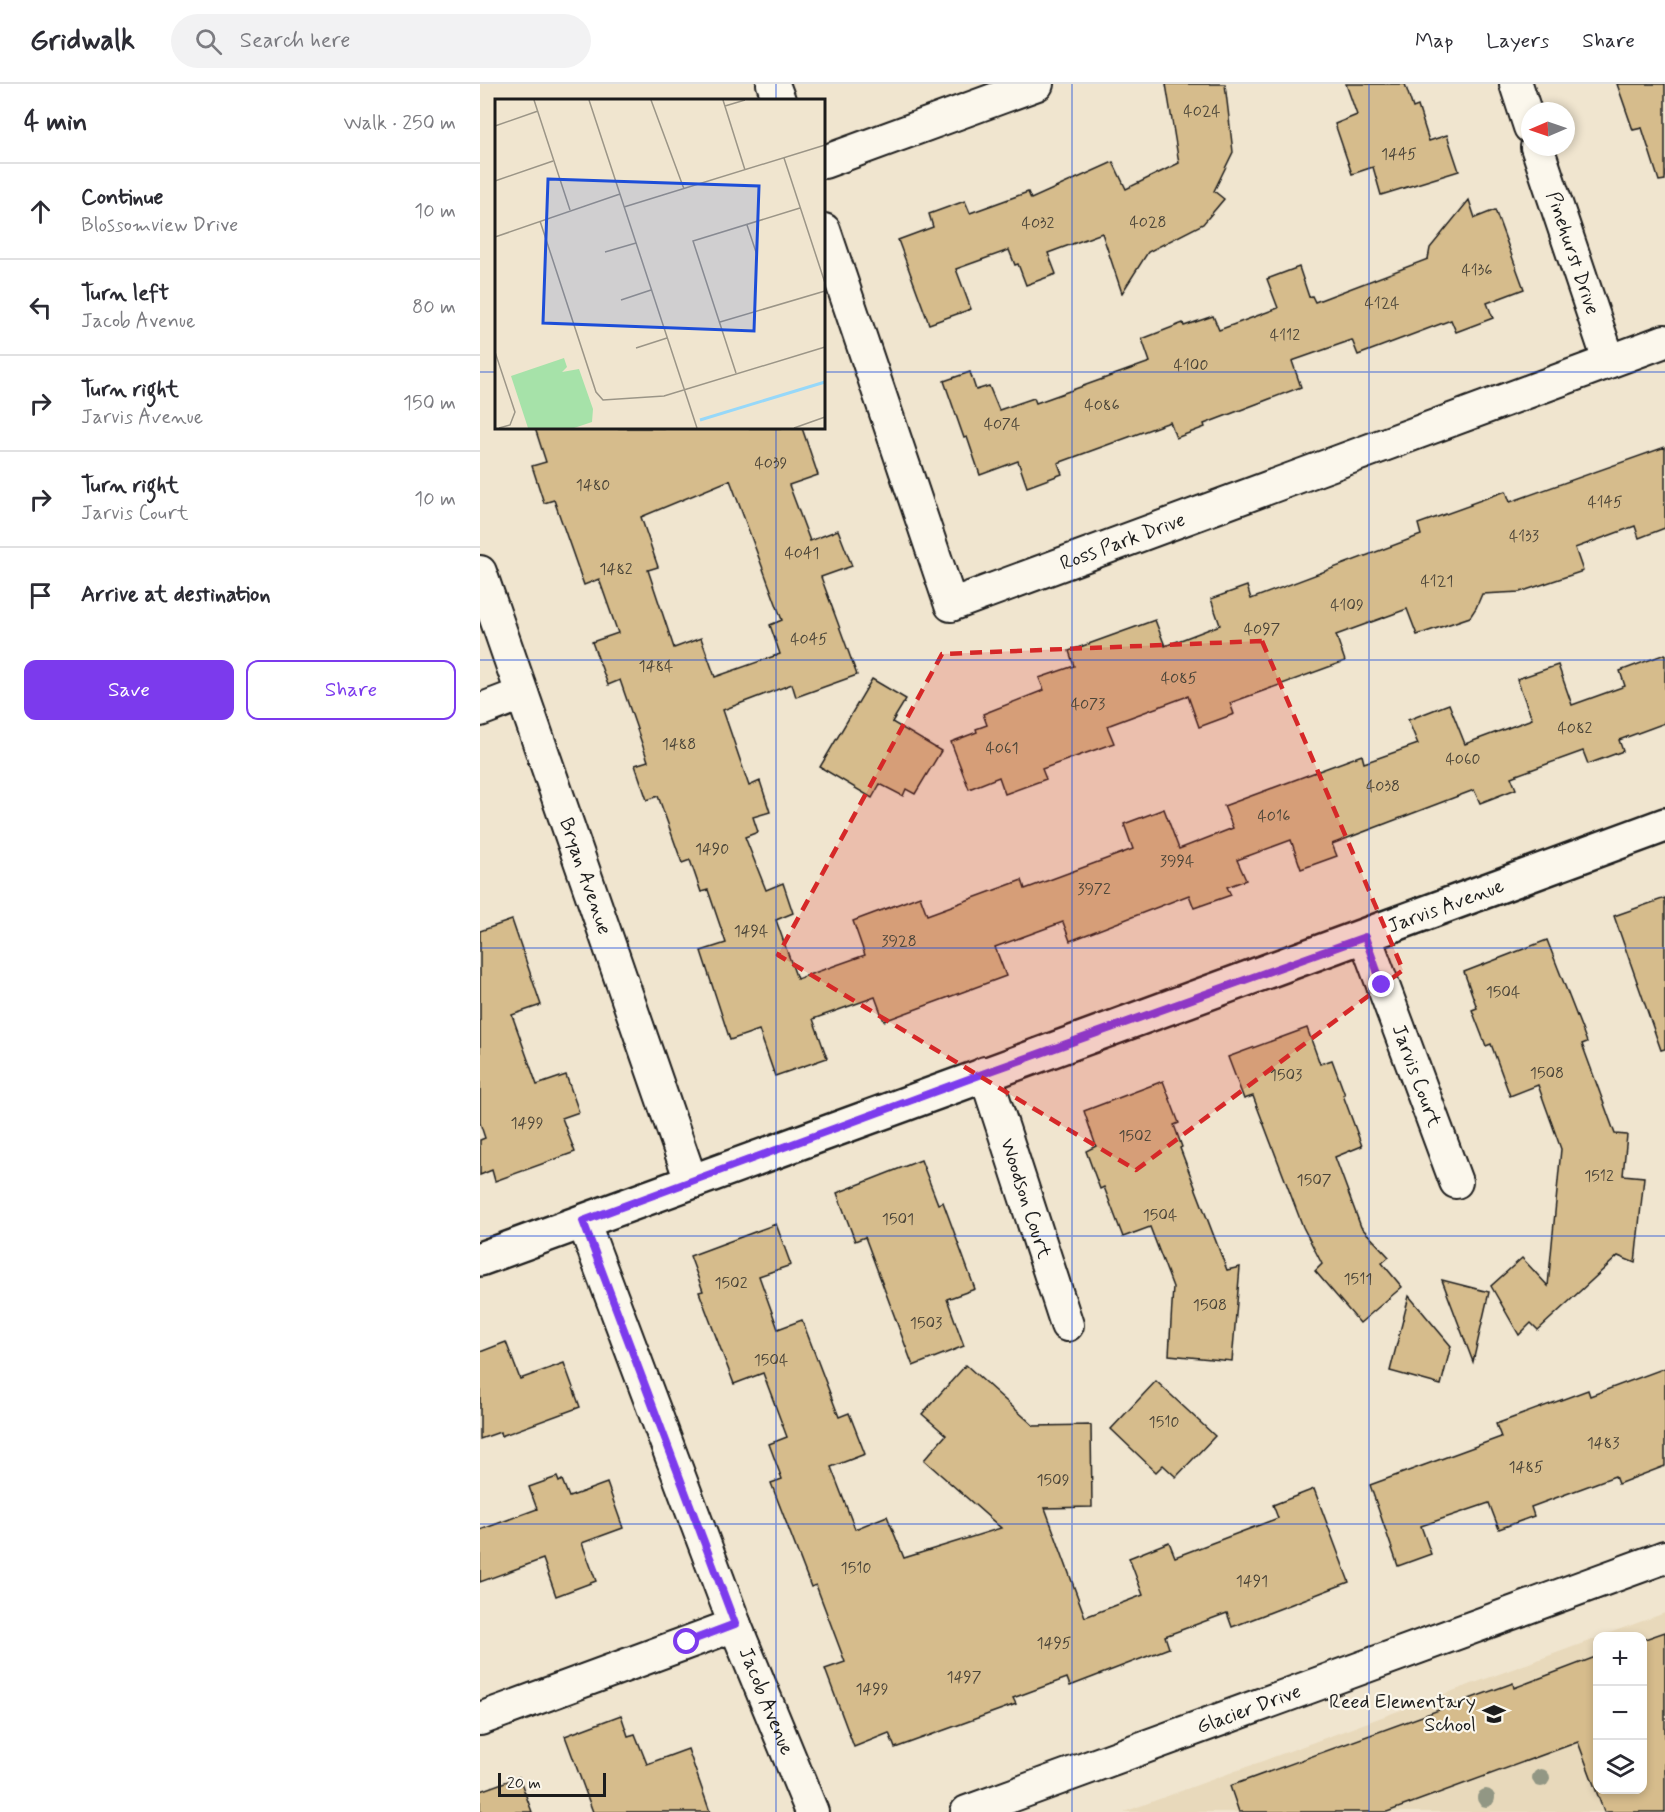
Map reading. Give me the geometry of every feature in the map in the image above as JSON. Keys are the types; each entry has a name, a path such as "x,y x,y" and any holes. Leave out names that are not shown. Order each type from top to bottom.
{"street":[{"path":"773,84 778,99"},
{"path":"825,162 1037,84"},
{"path":"1516,84 1522,102"},
{"name":"Pinehurst Drive","path":"1540,156 1609,361"},
{"name":"Ross Park Drive","path":"825,233 951,605 1665,341"},
{"name":"Bryan Avenue","path":"480,572 691,1181"},
{"path":"480,710 522,694"},
{"name":"Jarvis Avenue","path":"480,1259 985,1073 1365,937 1665,825"},
{"name":"Jarvis Court","path":"1365,937 1456,1182"},
{"name":"Woodson Court","path":"985,1073 1067,1325"},
{"name":"Jacob Avenue","path":"583,1221 735,1624 812,1812"},
{"name":"Glacier Drive","path":"967,1812 1665,1557"},
{"path":"480,1719 735,1624"}],"highlighted area":[{"path":"1262,641 1403,970 1136,1170 778,955 942,654"}],"shaded area":[{"name":"Reed Elementary School","path":"1665,1613 1665,1812 1124,1812 1593,1639 1593,1794 1647,1794 1647,1632 1612,1632"}],"building":[{"path":"1166,84 1225,84 1233,152 1214,191 1224,199 1203,224 1148,252 1122,293 1102,233 1048,253 1056,274 1026,285 1018,264 1015,265 1009,250 956,269 971,309 929,324 898,240 933,227 929,214 965,201 970,213 1028,192 1031,199 1113,162 1126,189 1179,163"},
{"path":"1346,84 1405,84 1413,108 1418,106 1429,141 1447,135 1459,171 1381,195 1373,167 1352,174 1335,124 1357,115"},
{"path":"1617,84 1665,84 1665,180 1659,181 1642,128 1633,130"},
{"path":"1469,200 1475,218 1495,210 1524,289 1487,303 1493,318 1456,332 1451,320 1358,355 1352,340 1292,361 1301,387 1204,424 1205,427 1176,438 1170,422 1058,463 1062,474 1027,487 1018,461 980,475 944,381 970,372 976,390 989,386 999,410 1034,398 1036,403 1150,362 1142,339 1183,323 1184,326 1213,316 1219,330 1278,308 1267,279 1299,267 1309,297 1312,296 1315,302 1428,259 1430,248"},
{"path":"535,429 802,429 818,475 789,485 810,541 838,530 852,566 821,577 857,675 796,697 792,684 723,710 749,786 760,781 770,812 753,817 758,832 745,837 766,890 783,883 793,913 776,920 797,979 865,955 853,921 920,896 927,915 1022,880 1025,889 1133,849 1124,824 1164,809 1179,849 1233,828 1224,806 1362,755 1364,763 1418,744 1408,720 1449,704 1465,744 1532,719 1517,679 1558,665 1572,705 1625,686 1620,671 1665,654 1665,723 1619,740 1623,751 1588,764 1583,751 1511,777 1516,789 1480,803 1474,790 1332,844 1337,856 1301,869 1291,840 1237,860 1246,880 1227,887 1231,895 1194,908 1189,895 1070,941 1063,922 995,947 1006,976 884,1021 875,997 813,1019 827,1058 775,1076 759,1030 730,1040 701,951 726,943 708,890 701,892 690,860 682,863 658,796 647,800 635,765 648,761 620,680 608,685 592,642 618,633 599,579 584,585 554,500 544,503 532,466 546,462","holes":["730,480 782,620 770,625 780,654 715,677 701,638 674,648 648,570 658,567 641,517"]},
{"path":"1665,447 1665,528 1639,538 1635,526 1575,548 1583,571 1520,592 1482,594 1470,617 1417,635 1407,609 1336,635 1345,661 1230,703 1234,714 1199,727 1188,696 1107,726 1114,743 1042,769 1046,779 1005,794 999,777 969,789 951,742 977,732 976,729 987,725 983,714 1044,690 1039,678 1074,666 1069,651 1155,620 1165,646 1220,625 1211,599 1247,586 1251,599 1421,535 1418,524 1470,504 1506,491 1510,502"},
{"path":"872,679 906,699 892,722 941,751 915,794 906,789 903,796 880,784 872,798 820,767"},
{"path":"1665,898 1665,1049 1661,1050 1614,916"},
{"path":"512,920 541,1005 512,1015 537,1085 566,1075 579,1112 562,1118 575,1152 495,1181 492,1170 480,1175 480,1140 485,1138 480,1123 480,931"},
{"path":"1547,940 1587,1042 1582,1044 1615,1134 1627,1135 1623,1175 1644,1177 1635,1263 1618,1256 1538,1330 1531,1323 1519,1335 1491,1286 1522,1258 1548,1286 1561,1149 1538,1085 1510,1096 1491,1044 1486,1046 1472,1010 1477,1008 1464,972"},
{"path":"1307,1028 1320,1064 1332,1060 1362,1146 1335,1157 1361,1227 1389,1257 1382,1263 1402,1287 1360,1323 1315,1271 1322,1264 1303,1227 1253,1096 1244,1099 1228,1057"},
{"path":"1163,1081 1179,1123 1174,1125 1182,1147 1180,1148 1227,1270 1240,1267 1232,1361 1169,1355 1173,1287 1150,1227 1123,1237 1104,1187 1100,1189 1086,1151 1096,1146 1084,1111"},
{"path":"921,1160 938,1204 943,1202 975,1289 947,1299 964,1346 913,1366 865,1237 855,1241 837,1193"},
{"path":"776,1224 791,1265 759,1276 778,1329 802,1320 839,1417 849,1413 865,1454 831,1467 855,1529 887,1516 904,1558 1001,1528 924,1460 946,1435 922,1414 966,1365 1034,1426 1091,1425 1092,1507 1045,1508 1085,1617 1143,1595 1129,1558 1169,1542 1175,1557 1278,1518 1273,1505 1314,1489 1349,1582 1232,1627 1227,1613 1165,1636 1169,1648 1070,1686 1067,1678 1013,1698 1016,1704 895,1748 889,1733 854,1747 825,1669 845,1662 816,1585 811,1587 771,1483 782,1479 769,1444 787,1437 763,1373 734,1384 699,1292 703,1291 690,1256"},
{"path":"1442,1280 1489,1292 1473,1362"},
{"path":"1409,1296 1451,1346 1441,1385 1390,1371"},
{"path":"506,1342 520,1379 564,1363 580,1407 501,1436 500,1432 480,1439 480,1352"},
{"path":"1665,1368 1665,1466 1618,1484 1615,1476 1531,1507 1534,1516 1499,1529 1489,1503 1421,1526 1431,1554 1398,1566 1370,1485 1501,1437 1496,1424 1588,1390 1590,1396"},
{"path":"1156,1381 1215,1436 1176,1477 1163,1465 1156,1472 1111,1429"},
{"path":"557,1477 559,1482 562,1480 569,1497 607,1483 623,1528 582,1543 596,1581 556,1596 543,1559 480,1582 480,1530 537,1509 529,1487"},
{"name":"Reed Elementary School","path":"1665,1632 1665,1812 1604,1812 1597,1794 1647,1794 1647,1638"},
{"name":"Reed Elementary School","path":"1593,1658 1593,1782 1578,1742 1387,1812 1239,1812 1230,1786 1513,1683 1514,1688"},
{"path":"621,1715 628,1736 635,1734 647,1764 688,1749 710,1812 593,1812 565,1736"},
{"path":"519,1777 532,1812 480,1812 480,1791"}],"place":[{"name":"Reed Elementary School","path":"1494,1714"}],"route":[{"path":"687,1642 735,1624 583,1221 985,1073 1365,937 1382,985"}]}
